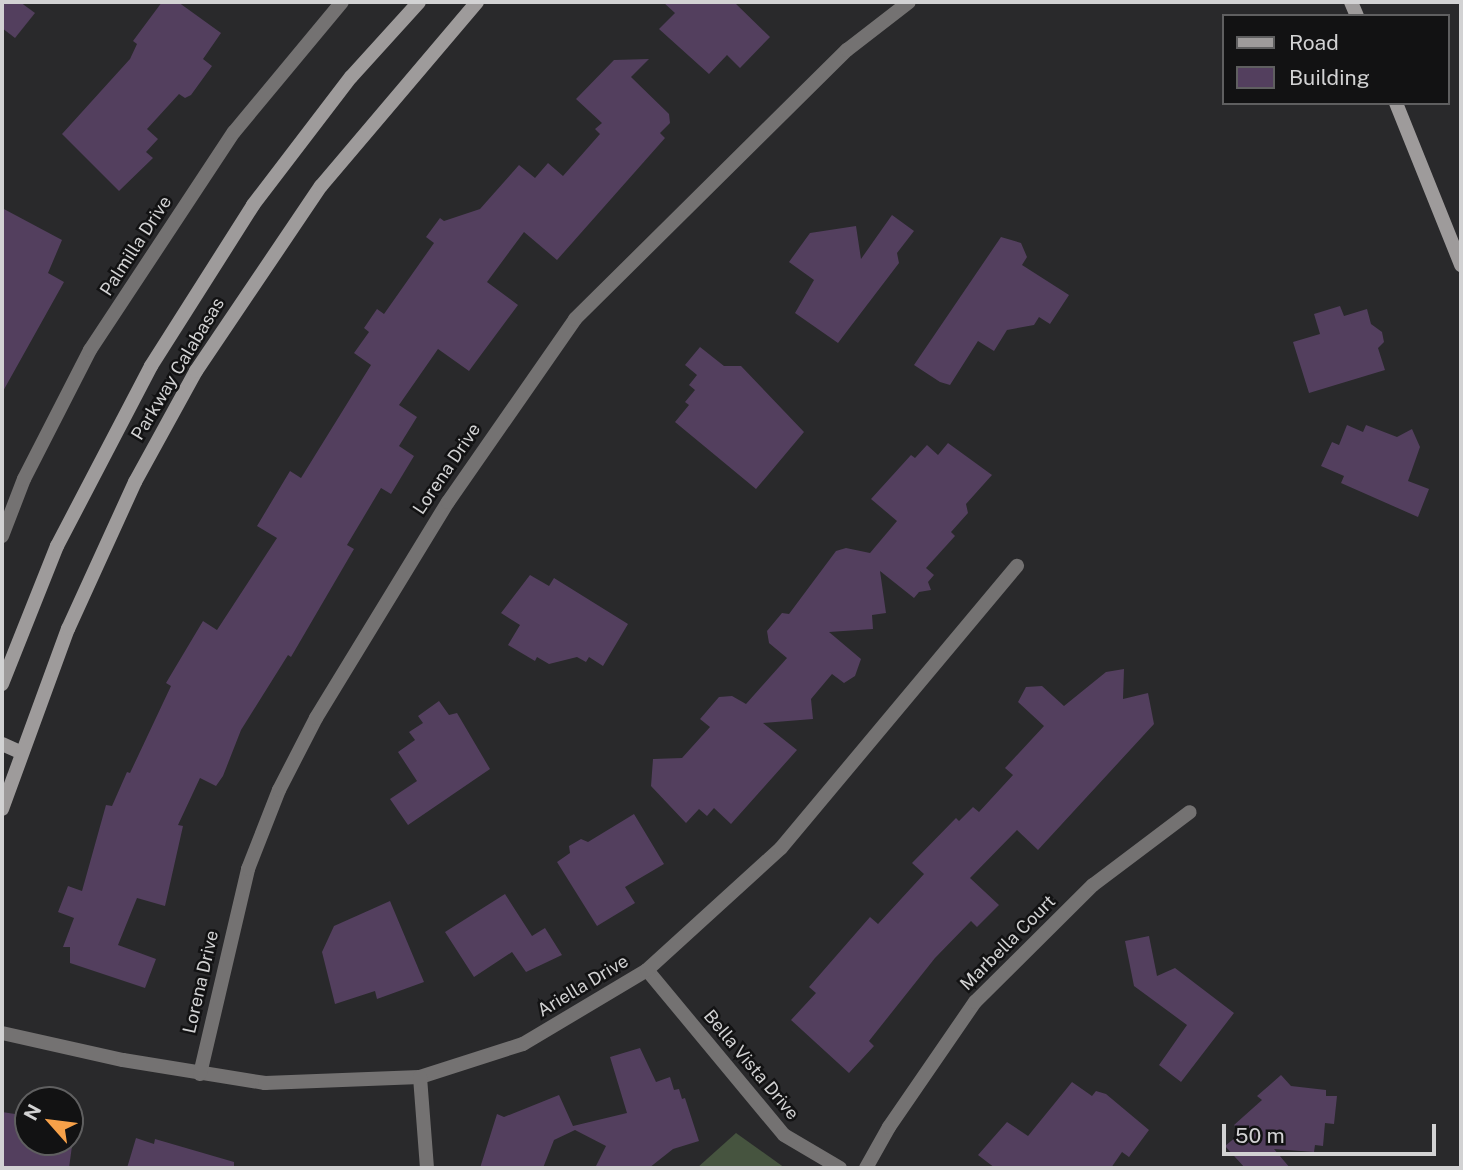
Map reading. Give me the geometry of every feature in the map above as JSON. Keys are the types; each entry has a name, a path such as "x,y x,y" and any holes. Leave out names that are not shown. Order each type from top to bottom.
{"street":[{"name":"Palmilla Drive","path":"2,536 24,479 90,350 234,132 341,2"},
{"name":"Parkway Calabasas","path":"2,684 57,546 151,366 253,205 351,77 419,2"},
{"name":"Parkway Calabasas","path":"2,809 20,752 68,629 135,482 196,370 321,186 477,2"},
{"name":"Lorena Drive","path":"200,1074 248,869 279,790 316,718 434,523 575,319 846,50 909,2"},
{"path":"1397,105 1461,265"},
{"name":"Ariella Drive","path":"4,1033 200,1074 265,1083 419,1077 523,1044 647,970 781,848 1017,566"},
{"path":"2,744 20,752"},
{"name":"Marbella Court","path":"866,1168 889,1127 975,1002 1093,885 1190,812"},
{"name":"Bella Vista Drive","path":"647,970 784,1135 840,1168"},
{"path":"419,1077 427,1168"}],"green space":[{"path":"736,1133 785,1168 697,1168"}],"building":[{"path":"2,2 20,2 35,13 15,38 2,28"},
{"path":"162,2 178,2 221,33 203,59 212,66 191,95 185,98 179,94 147,129 158,139 146,152 153,158 119,191 62,134 130,59 137,44 133,41"},
{"path":"663,2 734,2 770,37 740,68 727,55 709,74 659,29 675,13"},
{"path":"649,59 631,77 669,114 670,123 660,133 665,138 557,260 524,232 487,282 518,305 469,371 438,349 399,405 417,417 399,446 414,456 391,494 381,488 347,545 354,549 291,657 288,655 241,730 223,776 216,786 200,778 178,825 183,826 165,906 137,898 118,945 156,959 145,988 70,963 70,947 63,947 74,918 58,912 68,886 82,891 106,805 112,806 127,772 130,773 171,686 166,683 203,621 217,630 277,538 257,526 290,471 301,478 371,365 354,353 369,332 364,328 377,309 384,314 434,243 426,237 440,218 444,221 480,209 519,165 535,178 548,163 563,176 600,134 595,129 602,123 576,99 614,60"},
{"path":"2,208 62,240 48,273 64,282 2,393"},
{"path":"892,215 914,231 897,253 899,263 838,343 795,313 814,280 789,262 810,233 856,226 861,259"},
{"path":"1001,237 1021,243 1027,257 1022,265 1069,295 1050,324 1039,317 1034,325 1007,330 994,351 978,341 950,385 940,382 914,365"},
{"path":"1340,306 1344,316 1367,309 1371,324 1382,332 1384,342 1378,348 1385,370 1309,393 1293,342 1320,334 1314,314"},
{"path":"700,347 724,366 741,366 804,432 756,489 675,422 689,405 685,402 695,390 689,385 697,375 685,365"},
{"path":"1347,425 1363,432 1366,425 1397,437 1412,429 1420,447 1408,481 1429,489 1418,517 1341,483 1344,476 1321,466 1332,442 1339,445"},
{"path":"948,443 992,475 966,504 968,513 951,532 955,536 926,568 934,575 928,582 931,590 919,592 914,598 880,571 886,613 872,615 873,629 829,632 861,659 855,676 844,683 832,674 811,699 813,719 763,723 797,750 731,824 714,808 707,816 699,809 686,823 651,786 653,759 682,758 710,727 700,719 719,697 732,696 746,704 787,658 769,643 767,631 782,613 789,614 836,551 846,548 870,553 897,521 871,499 911,455 915,458 927,445 938,455"},
{"path":"530,575 549,586 554,578 628,624 603,666 589,657 586,662 577,657 549,664 537,657 535,661 508,645 520,625 501,613"},
{"path":"1124,669 1123,699 1148,693 1154,724 1038,850 1017,830 970,878 999,905 977,927 971,921 935,958 869,1041 874,1046 849,1073 791,1020 816,993 809,987 870,917 878,924 924,874 912,863 956,818 959,821 973,807 979,812 1013,775 1005,768 1044,726 1018,702 1026,687 1042,686 1064,706 1106,672"},
{"path":"439,701 449,715 457,713 490,769 408,825 390,799 417,781 398,752 415,740 409,732 423,723 418,716"},
{"path":"634,814 664,864 625,887 635,903 597,926 557,862 570,853 569,846 581,839 588,842"},
{"path":"505,894 532,936 545,928 562,955 526,972 512,952 474,977 445,932"},
{"path":"390,901 424,982 377,999 375,991 335,1004 322,952 334,926"},
{"path":"1149,936 1157,976 1175,968 1234,1013 1181,1082 1159,1065 1187,1025 1134,986 1125,941"},
{"path":"640,1048 656,1082 670,1077 674,1090 679,1089 682,1099 685,1098 699,1141 673,1149 649,1168 595,1168 606,1146 575,1130 554,1140 543,1168 480,1168 497,1114 504,1117 559,1095 573,1126 627,1113 610,1057"},
{"path":"1281,1075 1291,1086 1326,1090 1326,1096 1337,1096 1334,1124 1325,1123 1323,1146 1315,1145 1314,1152 1274,1149 1290,1168 1245,1168 1225,1146 1242,1132 1234,1125 1262,1100 1257,1096"},
{"path":"1072,1082 1092,1096 1096,1091 1106,1094 1149,1130 1129,1157 1122,1152 1111,1168 995,1168 978,1155 1007,1122 1028,1136"},
{"path":"2,1112 14,1114 14,1156 71,1156 69,1168 2,1168"},
{"path":"136,1138 154,1144 155,1139 234,1162 234,1168 127,1168"}]}
